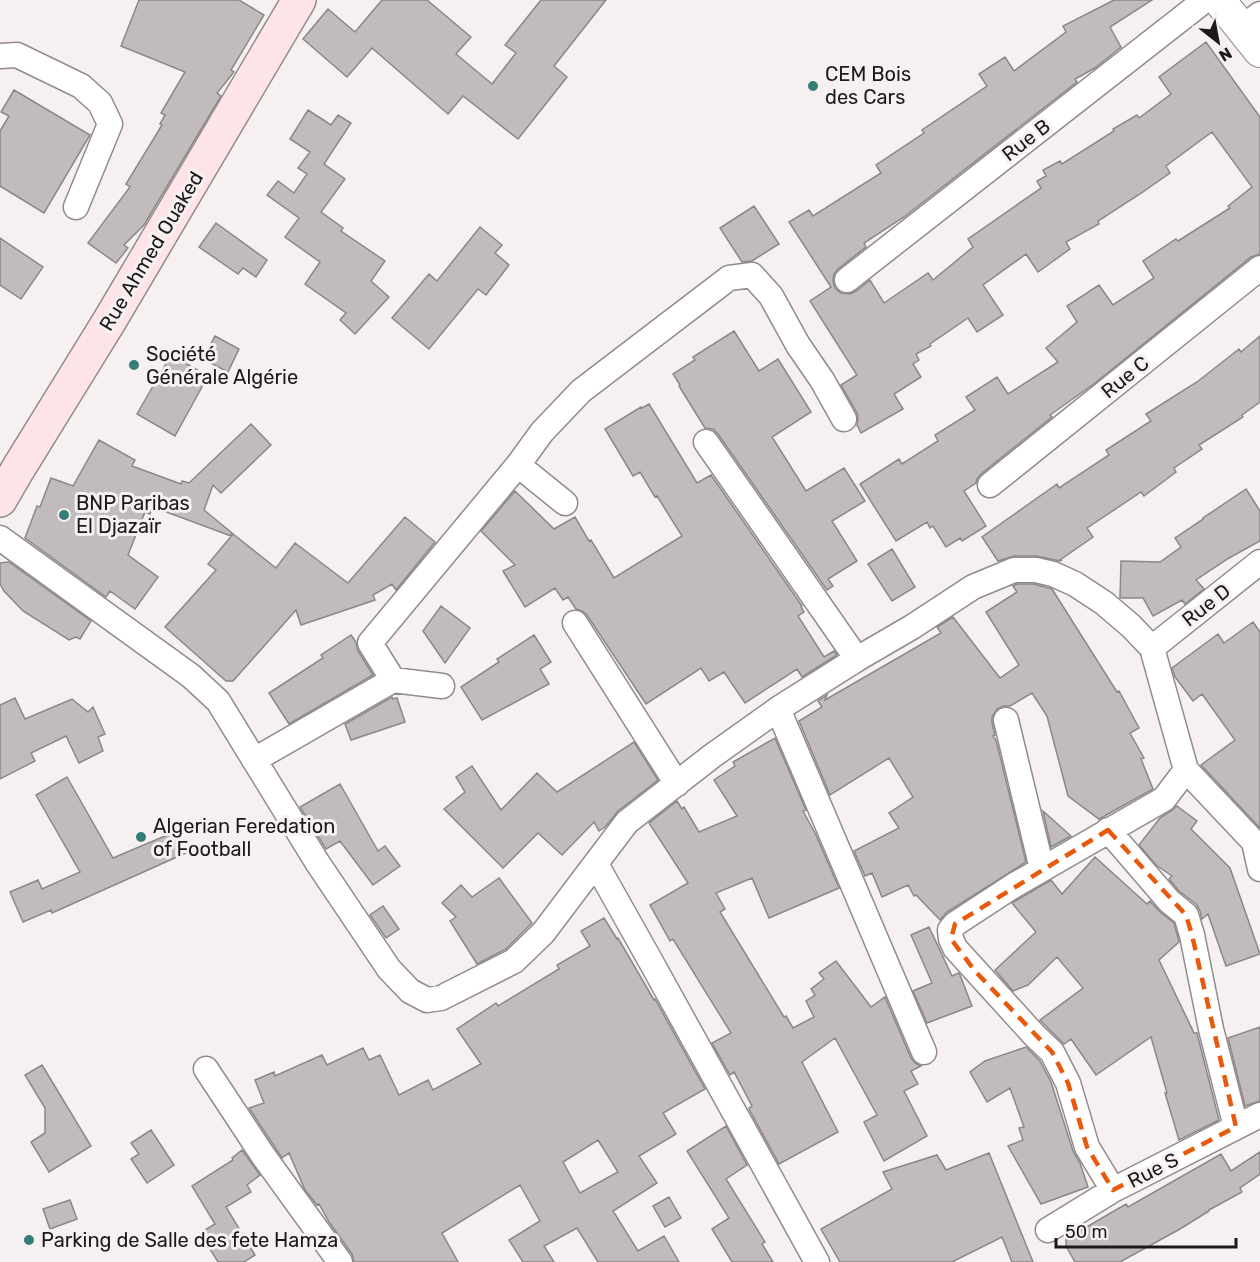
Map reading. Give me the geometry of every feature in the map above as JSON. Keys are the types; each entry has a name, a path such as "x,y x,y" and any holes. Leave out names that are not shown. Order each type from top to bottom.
{"main road":[{"name":"Rue Ahmed Ouaked","path":"0,500 122,301 299,0"}],"street":[{"name":"Rue B","path":"847,280 1205,0"},
{"path":"1219,0 1254,31"},
{"path":"0,56 17,55 81,86 100,103 110,124 76,207"},
{"name":"Rue C","path":"990,485 1260,268"},
{"path":"393,681 370,643 518,465 542,432 581,391 729,278 752,275 771,296 844,419"},
{"path":"706,442 857,659"},
{"path":"518,465 565,503"},
{"path":"0,538 191,676 218,701 317,862 390,969 410,991 427,1000 441,998 514,961 543,933 627,822 712,756 778,709 973,587 1014,570 1036,570 1053,574 1075,584 1104,603 1152,648 1186,770 1257,840 1260,869"},
{"name":"Rue D","path":"1152,648 1260,562"},
{"path":"575,623 677,784"},
{"path":"254,760 393,681 442,687"},
{"path":"778,709 924,1052"},
{"path":"1006,720 1042,869"},
{"path":"1113,1190 1087,1148 1068,1083 1052,1052 955,948 950,930 955,924 1013,886 1164,799 1186,770"},
{"path":"1108,830 1169,901 1185,915 1192,935 1236,1127"},
{"path":"596,864 817,1262"},
{"path":"206,1070 262,1154 340,1262"},
{"name":"Rue S","path":"1048,1230 1113,1190 1260,1115"}],"highlighted area":[{"path":"1108,830 1186,915 1236,1127 1113,1190 1087,1147 1068,1083 1052,1052 975,971 951,939 955,924"}],"building":[{"path":"139,0 239,0 264,15 231,70 234,72 217,93 221,96 144,225 124,245 128,248 116,263 88,243 130,187 126,184 162,125 160,124 165,115 161,113 185,72 121,46"},
{"path":"382,0 427,0 471,37 456,54 492,84 516,53 505,45 541,0 606,0 554,66 567,77 518,139 463,96 448,114 372,48 347,77 303,39 328,9 355,32"},
{"path":"1114,0 1152,0 1110,27 1121,47 1095,68 1075,79 1077,82 904,217 864,243 866,247 834,274 835,288 841,293 850,294 870,280 884,303 928,273 933,280 973,247 968,239 1041,188 1037,181 1046,176 1043,170 1060,161 1062,164 1114,131 1113,129 1137,115 1139,118 1171,94 1159,77 1206,42 1260,117 1260,254 1251,257 1095,383 1050,415 1052,417 981,474 976,483 964,491 986,526 962,541 960,538 946,547 933,526 930,528 927,522 896,541 860,484 899,459 902,464 938,441 935,435 975,410 966,397 997,377 1008,394 1058,362 1046,348 1077,322 1067,306 1099,285 1113,305 1154,278 1143,261 1230,208 1228,206 1252,187 1212,132 1166,166 1170,173 1098,221 1099,224 1066,242 1070,249 1038,272 1026,254 983,285 1003,315 977,332 968,318 930,344 931,346 916,354 919,360 913,364 921,377 894,394 903,409 861,433 857,425 857,413 841,385 857,375 810,301 831,287 789,222 809,210 813,216 881,173 876,165 924,133 922,130 987,86 979,74 1005,57 1014,71 1066,32 1063,26"},
{"path":"14,90 90,135 44,213 0,186 0,131 9,116 1,112"},
{"path":"308,110 331,125 338,115 351,123 324,164 345,179 321,212 343,228 341,231 385,261 371,281 389,297 355,334 340,320 346,313 305,284 320,262 285,237 299,218 267,195 278,181 294,193 307,174 298,168 310,152 290,139"},
{"path":"754,206 779,244 752,261 742,262 720,228"},
{"path":"216,223 267,260 256,277 243,268 238,274 199,247"},
{"path":"480,227 502,245 495,253 509,265 486,295 478,289 429,349 392,318 429,274 437,281"},
{"path":"0,238 43,267 21,299 0,285"},
{"path":"734,331 759,371 778,359 811,412 772,437 806,491 844,468 865,501 832,521 857,561 828,579 833,586 827,590 718,434 713,429 705,428 673,374 695,360 693,357"},
{"path":"215,336 239,349 228,372 203,359"},
{"path":"1260,336 1260,402 1242,415 1243,417 1199,445 1202,449 1174,468 1176,472 1144,496 1141,492 1087,528 1093,537 1060,560 1062,560 1060,561 1036,556 1014,556 998,561 982,537 1057,484 1059,488 1109,455 1106,450 1151,421 1146,414 1197,382 1239,349 1241,352"},
{"path":"171,355 208,376 175,436 137,414"},
{"path":"649,404 697,483 711,475 802,606 804,612 798,616 824,657 834,651 837,655 802,677 797,669 745,703 724,672 709,681 701,668 646,704 587,615 576,609 568,597 563,600 555,588 525,607 503,571 515,565 481,531 515,491 554,529 575,517 614,578 682,536 640,472 633,476 605,429"},
{"path":"251,424 271,445 221,493 213,485 204,510 232,533 231,536 153,507 150,514 145,512 128,555 158,577 135,609 110,591 106,597 25,538 51,478 73,486 99,440 135,460 132,466 181,484 182,481 189,483"},
{"path":"1246,489 1260,511 1260,541 1196,580 1204,589 1185,604 1182,600 1153,616 1143,598 1120,598 1121,561 1160,562 1181,547 1175,538"},
{"path":"405,517 435,542 396,590 392,584 373,595 375,600 301,625 296,610 233,681 226,681 165,627 216,570 208,564 233,534 276,568 295,543 348,583"},
{"path":"892,549 915,587 892,601 868,564"},
{"path":"9,562 91,621 80,639 76,637 69,640 23,611 4,591 0,584 0,563"},
{"path":"1034,584 1052,589 1117,692 1119,691 1139,728 1130,733 1144,758 1141,759 1153,789 1099,819 1068,796 1047,716 1032,693 1010,706 997,709 992,717 995,735 993,736 996,740 1026,862 947,912 940,920 916,895 914,896 908,885 882,897 872,873 865,876 854,851 899,828 889,813 913,797 889,758 830,795 799,721 822,707 818,701 827,695 825,700 941,633 937,627 953,617 1000,678 1019,665 986,612 1017,592 1013,586"},
{"path":"441,606 470,628 445,663 423,631"},
{"path":"1253,622 1260,632 1260,828 1201,765 1235,740 1202,694 1193,701 1175,677 1172,668 1218,634 1224,643"},
{"path":"351,635 373,675 289,724 269,693 323,658 321,655"},
{"path":"534,635 551,662 540,669 549,684 482,720 461,687 499,662 497,659"},
{"path":"392,697 397,698 405,722 351,740 345,724"},
{"path":"15,698 25,719 72,699 88,712 93,707 105,734 98,737 103,751 79,763 66,736 31,753 35,761 0,779 0,705"},
{"path":"775,738 806,810 803,811 839,888 769,918 752,878 716,893 725,909 720,912 793,1028 814,1017 806,1001 815,995 811,989 824,979 819,973 836,961 871,1007 885,997 911,1058 921,1066 911,1071 918,1084 904,1091 927,1136 884,1161 864,1122 877,1115 835,1038 802,1062 838,1132 779,1164 750,1111 749,1108 752,1106 734,1072 730,1075 712,1043 731,1033 673,939 670,941 650,905 688,883 649,823 677,801 682,809 684,807 699,832 737,816 714,780 735,766 733,762"},
{"path":"634,742 658,780 618,811 599,831 594,822 562,855 538,833 503,868 444,809 465,792 456,777 472,766 501,810 537,773 557,792"},
{"path":"67,777 113,858 179,830 188,852 52,913 51,910 23,922 10,892 38,880 42,889 80,872 36,795"},
{"path":"340,784 378,851 385,846 400,866 373,885 340,841 326,849 300,807"},
{"path":"1177,806 1197,821 1191,829 1230,868 1260,954 1226,966 1208,914 1202,919 1196,904 1179,891 1169,879 1172,876 1156,865 1139,845 1160,818"},
{"path":"1043,811 1071,836 1051,847"},
{"path":"1095,857 1147,904 1150,901 1174,923 1179,942 1159,960 1194,1033 1197,1033 1219,1120 1179,1140 1151,1037 1096,1075 1071,1039 1064,1044 1040,1020 1083,988 1057,957 1028,985 1013,991 995,970 1036,932 1012,903 1051,880 1062,894"},
{"path":"499,878 532,923 506,949 477,964 450,921 456,917 442,903 461,885 472,897"},
{"path":"383,906 399,929 386,938 370,915"},
{"path":"604,918 655,999 705,1089 663,1113 676,1134 639,1156 657,1183 613,1211 638,1251 664,1236 679,1262 598,1262 577,1228 544,1246 554,1262 523,1262 509,1240 540,1221 520,1185 442,1233 458,1262 354,1262 352,1254 319,1204 317,1205 305,1190 289,1153 282,1158 249,1108 264,1103 255,1080 274,1072 275,1076 322,1055 327,1065 363,1048 369,1060 380,1055 399,1095 428,1080 433,1090 481,1064 457,1029 496,1003 498,1006 559,969 557,965 590,946 581,931","holes":["598,1140 618,1172 580,1193 563,1162"]},
{"path":"929,927 952,976 959,973 972,1006 927,1023 913,991 932,983 911,935"},
{"path":"1260,1027 1260,1101 1245,1106 1228,1038"},
{"path":"1026,1047 1040,1061 1051,1082 1073,1151 1080,1163 1088,1187 1041,1204 1008,1146 1023,1140 1019,1128 1024,1127 1010,1088 987,1102 970,1072 985,1061"},
{"path":"42,1065 91,1146 49,1172 31,1142 45,1133 45,1108 25,1075"},
{"path":"726,1126 747,1165 726,1179 765,1242 762,1244 773,1262 732,1262 712,1229 729,1218 687,1151"},
{"path":"151,1130 174,1165 147,1183 131,1159 139,1154 131,1143"},
{"path":"242,1150 260,1175 247,1185 251,1192 226,1207 255,1255 244,1262 218,1262 200,1233 215,1224 192,1186 233,1160 232,1158"},
{"path":"1260,1152 1260,1174 1240,1188 1242,1192 1120,1262 1075,1262 1066,1246 1066,1239 1126,1204 1128,1207 1221,1154 1231,1171"},
{"path":"989,1153 1033,1262 1012,1262 1002,1237 952,1262 840,1262 821,1229 892,1189 883,1172 937,1155 946,1170"},
{"path":"669,1197 681,1218 665,1227 653,1206"},
{"path":"70,1200 77,1219 50,1229 43,1209"}],"place":[{"name":"CEM Bois des Cars","path":"813,86"},
{"name":"Société Générale Algérie","path":"134,365"},
{"name":"BNP Paribas El Djazaïr","path":"64,515"},
{"name":"Algerian Feredation of Football","path":"141,837"},
{"name":"Parking de Salle des fete Hamza","path":"29,1240"}]}
